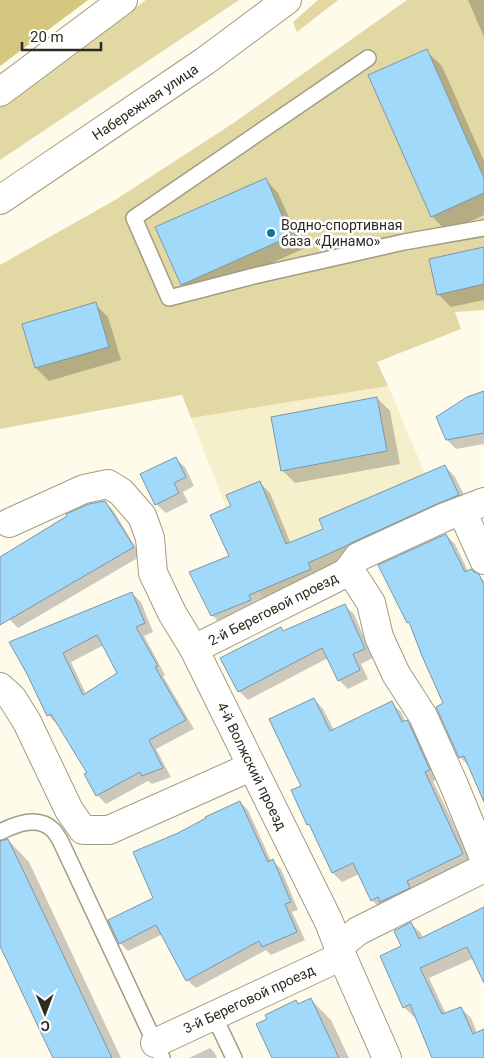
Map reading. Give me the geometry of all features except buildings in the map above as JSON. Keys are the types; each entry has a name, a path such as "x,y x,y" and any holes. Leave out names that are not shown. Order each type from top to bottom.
{"street":[{"path":"0,92 123,0"},
{"name":"Набережная улица","path":"0,200 205,62 287,0"},
{"name":"4-й Волжский проезд","path":"9,523 84,489 108,484 121,492 142,516 150,538 153,573 172,613 194,649 329,922 387,1058"},
{"path":"473,507 484,560"},
{"name":"2-й Береговой проезд","path":"194,649 347,572 358,557 445,517 473,507"},
{"path":"347,572 357,581 371,603 379,637 396,674 423,716 454,784 484,858"},
{"path":"0,686 12,698 27,722 69,810 83,830 109,830 251,765"},
{"name":"3-й Береговой проезд","path":"159,1050 214,1016 340,951 358,931 484,868"}],"lane":[{"path":"368,58 134,218 169,298 254,276 404,242 484,228"},
{"path":"0,832 29,822 44,824 53,830 60,840 159,1050"},
{"path":"214,1016 234,1058"}],"shaded area":[{"path":"0,0 88,0 0,66"},
{"path":"146,0 239,0 0,160 0,106"},
{"path":"318,0 338,0 297,32 293,22"},
{"name":"Водно-спортивная база «Динамо»","path":"407,0 484,0 484,310 455,312 461,329 377,362 388,386 191,418 182,395 0,429 0,265 115,200 235,122"},
{"path":"388,386 440,509 264,603 191,418"}],"place":[{"name":"Водно-спортивная база «Динамо»","path":"271,233"}]}
